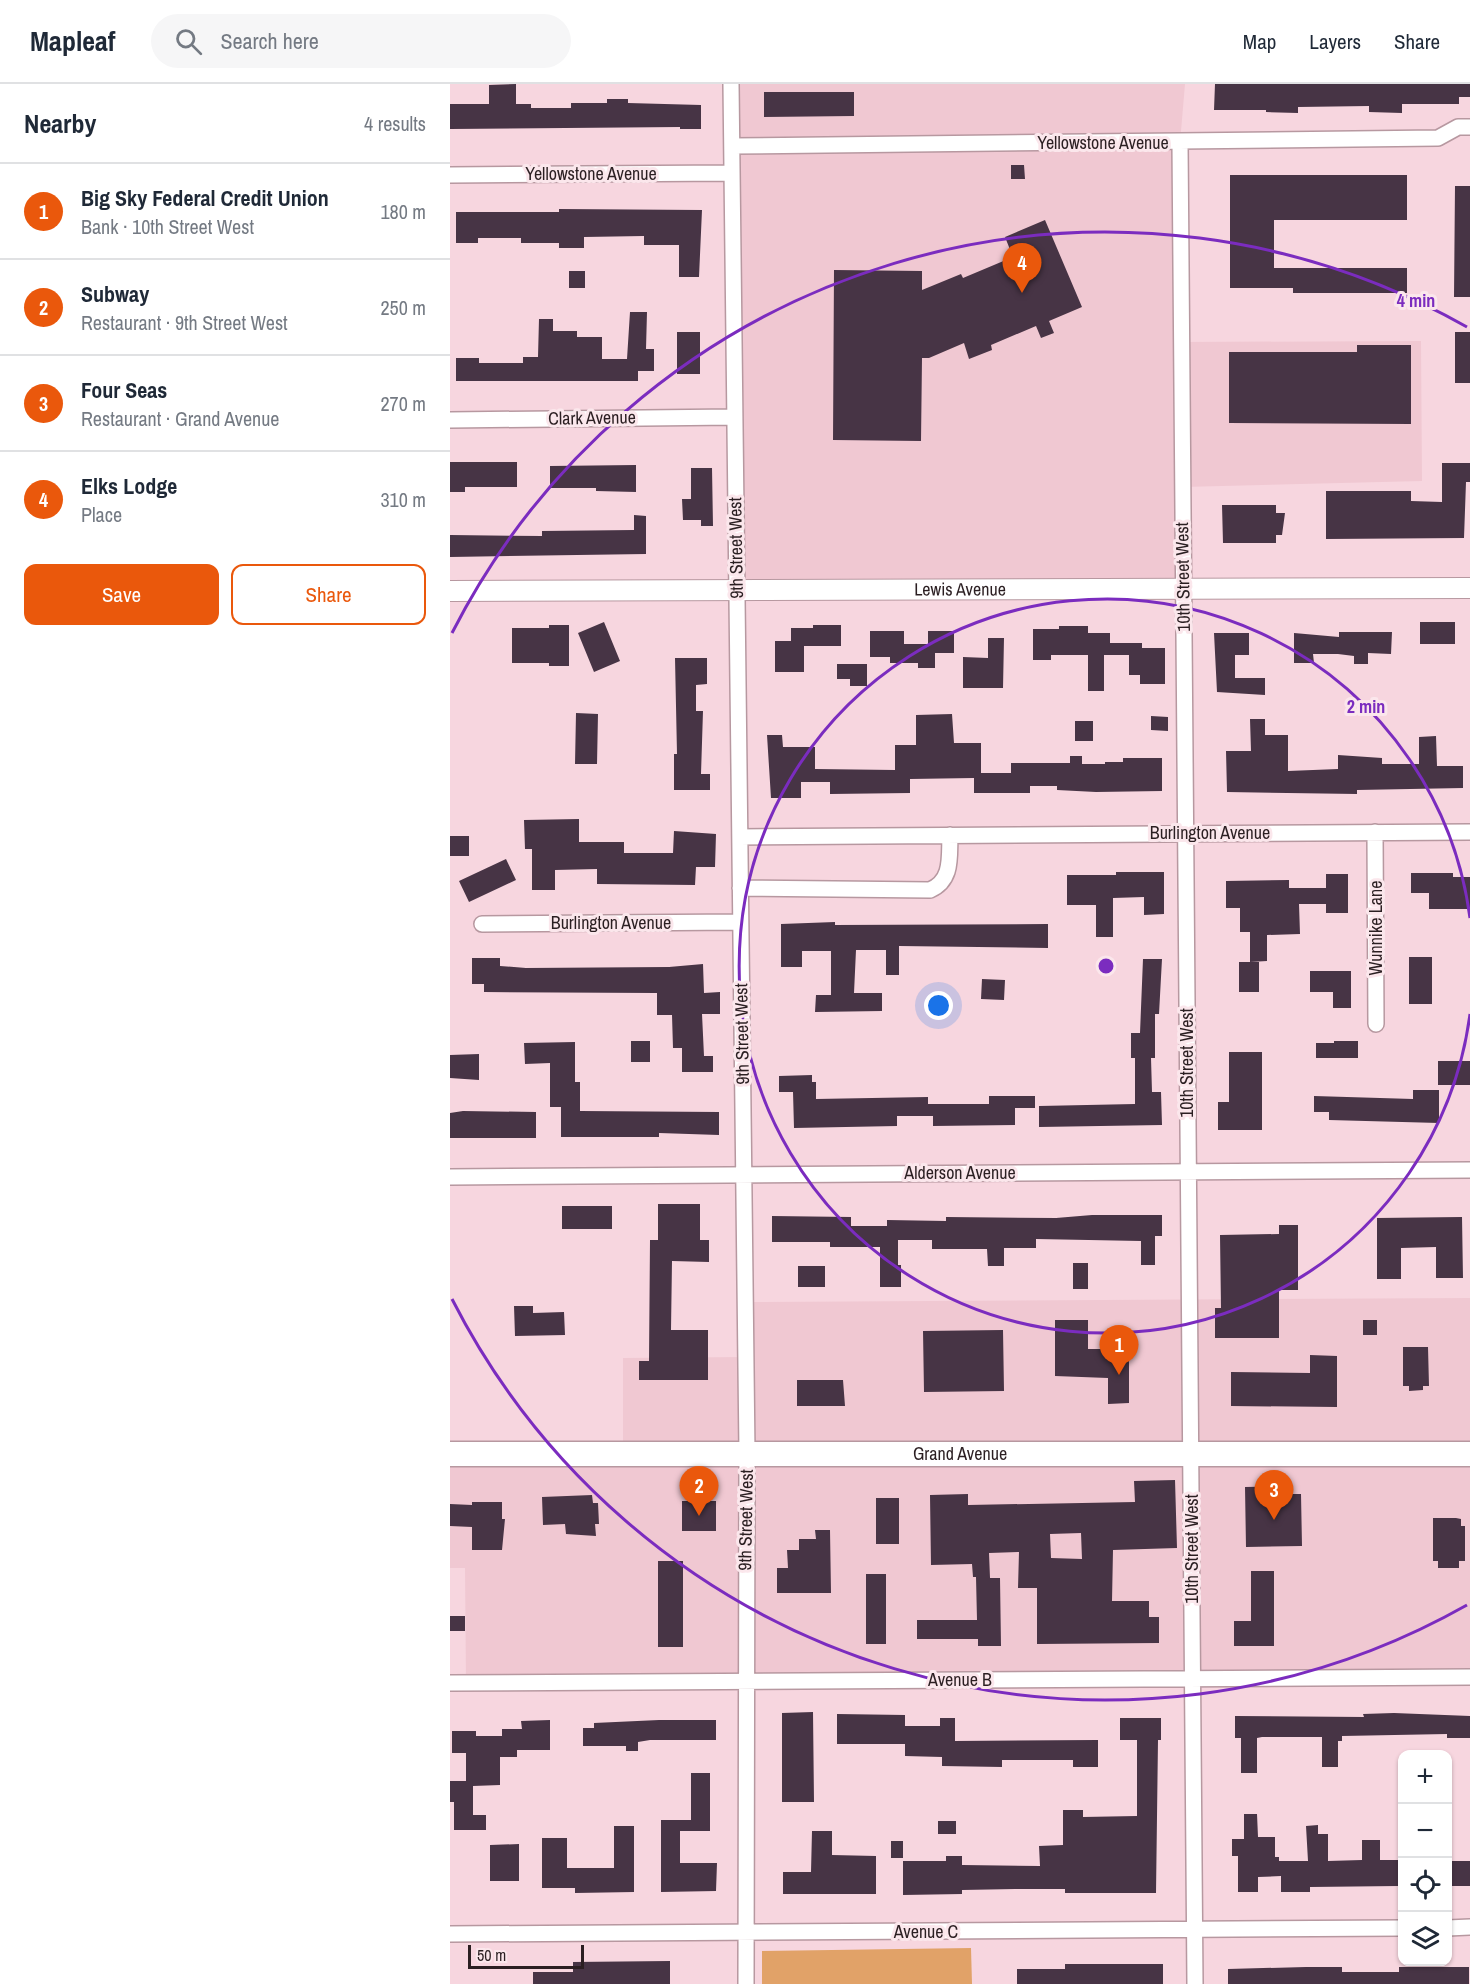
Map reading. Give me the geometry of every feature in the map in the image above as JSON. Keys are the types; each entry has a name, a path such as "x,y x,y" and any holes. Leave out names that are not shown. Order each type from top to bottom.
{"main road":[{"name":"Grand Avenue","path":"450,1454 1470,1454"}],"street":[{"name":"9th Street West","path":"731,84 747,1453 746,1984"},
{"name":"Yellowstone Avenue","path":"732,146 1180,143 1438,138 1458,127 1470,126"},
{"name":"10th Street West","path":"1180,143 1195,1984"},
{"name":"Yellowstone Avenue","path":"450,175 731,173"},
{"name":"Clark Avenue","path":"450,420 734,417"},
{"name":"Lewis Avenue","path":"450,591 1470,588"},
{"name":"Wunnike Lane","path":"1375,832 1376,1023"},
{"name":"Burlington Avenue","path":"740,837 1470,832"},
{"path":"740,888 930,890 941,885 948,874 950,835"},
{"name":"Burlington Avenue","path":"482,924 740,922"},
{"name":"Alderson Avenue","path":"450,1177 1470,1170"},
{"name":"Avenue B","path":"450,1683 1470,1677"},
{"path":"1452,1928 1470,1927"},
{"name":"Avenue C","path":"450,1934 1398,1928"}],"shaded area":[{"path":"731,84 1185,84 1180,143 1181,342 1421,341 1422,481 1182,487 1183,589 736,590"},
{"path":"1470,1298 1470,1677 466,1683 465,1568 450,1568 450,1454 623,1454 623,1358 745,1357 745,1302"},
{"path":"971,1948 972,1984 762,1984 762,1951"}],"building":[{"path":"516,84 516,104 531,104 531,108 571,108 571,103 607,103 607,99 628,99 628,103 701,105 701,129 680,129 680,127 450,129 450,104 489,104 489,85"},
{"path":"1215,84 1470,84 1470,97 1459,97 1459,104 1402,104 1402,113 1369,112 1369,106 1298,107 1298,113 1266,112 1266,110 1214,110"},
{"path":"764,92 854,92 854,116 764,117"},
{"path":"1011,165 1024,165 1025,179 1011,179"},
{"path":"1230,175 1407,175 1407,220 1274,220 1274,268 1407,268 1407,293 1293,293 1293,288 1230,288"},
{"path":"1455,186 1470,186 1470,297 1454,297"},
{"path":"559,209 702,210 699,277 679,277 679,245 644,245 644,236 584,237 584,248 559,248 559,243 521,243 521,238 478,238 478,243 456,243 456,212 559,212"},
{"path":"1045,220 1082,307 1049,321 1054,333 1041,338 1036,326 991,345 992,350 969,359 964,343 929,358 922,358 921,441 833,440 834,270 922,271 922,290 961,274 963,278 1013,257 1005,237"},
{"path":"569,271 585,271 585,288 569,288"},
{"path":"630,312 647,312 646,349 654,349 654,371 638,371 638,381 456,381 456,358 479,358 479,363 523,363 523,357 538,357 539,319 553,319 553,331 577,331 577,337 602,337 602,359 627,359"},
{"path":"677,332 700,332 700,374 677,374"},
{"path":"1455,332 1470,332 1470,383 1455,383"},
{"path":"1357,345 1411,345 1411,424 1229,423 1229,352 1357,352"},
{"path":"450,462 517,462 517,487 465,487 465,492 450,492"},
{"path":"1442,463 1470,463 1470,482 1466,482 1464,538 1326,539 1326,491 1411,491 1411,501 1442,502"},
{"path":"636,465 636,492 596,491 596,488 550,488 550,466"},
{"path":"691,468 712,468 713,526 701,526 701,520 683,520 682,499 691,499"},
{"path":"1222,505 1276,505 1276,513 1285,513 1282,535 1276,535 1276,543 1223,543"},
{"path":"634,515 646,516 646,554 450,557 450,535 542,536 542,531 634,530"},
{"path":"604,622 620,661 594,672 578,633"},
{"path":"1420,622 1455,622 1455,644 1420,644"},
{"path":"549,625 569,625 569,666 549,666 549,663 512,663 512,628 549,628"},
{"path":"813,625 841,625 841,646 804,646 804,672 775,672 775,641 791,641 791,628 813,628"},
{"path":"1059,626 1088,626 1088,633 1110,633 1110,643 1142,643 1142,648 1165,648 1165,684 1140,684 1140,675 1129,675 1129,655 1104,655 1104,691 1088,691 1088,655 1051,655 1051,660 1033,660 1033,629 1059,629"},
{"path":"870,631 904,631 904,644 928,644 928,631 954,631 954,653 935,653 935,668 918,668 918,663 890,663 890,657 870,657"},
{"path":"1339,632 1392,632 1391,654 1368,653 1368,664 1354,664 1354,656 1338,654 1313,654 1314,663 1294,663 1294,633 1339,637"},
{"path":"1214,633 1249,633 1249,655 1235,655 1235,678 1265,678 1265,695 1217,692"},
{"path":"988,638 1004,638 1003,688 963,688 963,657 988,658"},
{"path":"675,658 707,658 707,684 696,685 696,711 703,711 701,774 710,774 710,790 674,790 674,754 677,754"},
{"path":"837,664 867,664 867,686 850,686 850,679 837,679"},
{"path":"576,713 598,714 597,764 575,764"},
{"path":"952,714 954,743 981,743 981,773 1011,773 1011,763 1070,763 1070,756 1082,756 1082,764 1123,762 1123,758 1162,758 1162,791 1096,792 1057,790 1057,786 1030,786 1030,793 974,793 974,778 910,779 910,793 830,794 830,782 801,782 801,798 771,798 767,735 782,735 783,747 815,747 815,769 895,770 895,745 916,745 916,715"},
{"path":"1151,716 1168,717 1168,731 1151,730"},
{"path":"1250,719 1265,719 1265,735 1288,735 1288,771 1338,769 1338,755 1382,758 1382,764 1419,764 1419,737 1436,736 1437,766 1463,766 1463,788 1357,790 1357,794 1227,792 1226,751 1251,751"},
{"path":"1075,721 1093,721 1093,741 1075,741"},
{"path":"579,819 579,842 624,842 624,853 673,853 674,831 716,834 715,867 696,867 695,885 597,884 597,869 555,870 555,890 532,890 532,849 525,849 524,820"},
{"path":"450,836 469,836 469,856 450,856"},
{"path":"506,859 516,880 469,902 459,881"},
{"path":"1116,872 1164,872 1164,914 1144,915 1144,897 1113,898 1113,937 1096,937 1096,905 1067,905 1067,875 1116,875"},
{"path":"1411,873 1453,873 1453,877 1470,877 1470,909 1429,909 1429,893 1411,893"},
{"path":"1326,874 1348,874 1348,913 1326,913 1326,904 1299,904 1300,934 1267,935 1267,961 1250,962 1250,932 1240,932 1240,908 1226,908 1226,881 1289,880 1289,888 1326,888"},
{"path":"835,922 835,925 1048,924 1048,948 899,946 899,975 886,975 886,950 856,950 854,993 882,993 882,1011 815,1012 816,995 831,995 831,951 802,951 802,967 781,967 781,924"},
{"path":"1409,957 1432,957 1432,1004 1409,1004"},
{"path":"472,958 500,958 500,966 526,968 669,967 703,964 704,993 720,992 720,1014 702,1014 704,1056 713,1056 713,1072 682,1072 682,1048 673,1048 672,1015 657,1015 657,993 484,992 484,984 472,984"},
{"path":"1143,959 1162,959 1159,1014 1155,1014 1155,1058 1151,1058 1152,1092 1161,1092 1162,1125 1039,1127 1039,1106 1135,1104 1135,1058 1131,1058 1131,1033 1140,1033"},
{"path":"1239,962 1259,962 1259,992 1239,992"},
{"path":"1310,971 1351,971 1351,1008 1333,1008 1333,992 1310,992"},
{"path":"982,979 1005,980 1004,1000 981,999"},
{"path":"631,1041 650,1041 650,1062 631,1062"},
{"path":"1334,1041 1358,1041 1358,1058 1316,1058 1316,1043 1334,1043"},
{"path":"575,1042 575,1082 580,1082 580,1111 719,1112 719,1135 659,1133 659,1137 561,1137 561,1107 550,1107 550,1063 525,1064 524,1043"},
{"path":"1229,1052 1262,1052 1262,1130 1218,1130 1218,1102 1229,1102"},
{"path":"479,1054 479,1080 450,1078 450,1055"},
{"path":"1438,1061 1470,1061 1470,1085 1438,1085"},
{"path":"812,1075 812,1082 816,1082 816,1099 928,1097 928,1104 989,1104 989,1096 1035,1096 1035,1108 1015,1108 1015,1125 933,1126 933,1116 897,1116 897,1126 794,1128 793,1092 779,1092 779,1076"},
{"path":"1413,1090 1439,1090 1439,1123 1329,1120 1329,1112 1314,1112 1314,1096 1413,1099"},
{"path":"463,1111 536,1112 536,1138 450,1138 450,1113"},
{"path":"658,1204 700,1204 700,1240 709,1240 709,1262 672,1261 671,1330 708,1330 708,1380 639,1380 639,1361 649,1361 650,1240 658,1240"},
{"path":"562,1206 612,1206 612,1229 562,1229"},
{"path":"1092,1215 1162,1215 1162,1236 1155,1236 1155,1265 1141,1265 1141,1241 1036,1239 1036,1248 1004,1248 1004,1266 988,1266 987,1249 932,1249 932,1240 898,1240 901,1287 880,1287 880,1247 830,1247 830,1242 772,1242 772,1216 851,1217 851,1226 887,1226 887,1220 946,1221 946,1217 1056,1218"},
{"path":"1462,1217 1463,1278 1436,1278 1436,1247 1401,1248 1401,1279 1377,1279 1377,1218"},
{"path":"1279,1225 1298,1225 1298,1290 1279,1290 1279,1338 1215,1338 1215,1308 1221,1308 1220,1235 1279,1234"},
{"path":"1073,1263 1088,1263 1088,1289 1073,1289"},
{"path":"798,1266 825,1266 825,1287 798,1287"},
{"path":"514,1306 533,1306 533,1313 564,1312 565,1335 515,1336"},
{"path":"1055,1320 1088,1320 1088,1349 1129,1349 1129,1403 1108,1404 1108,1378 1055,1376"},
{"path":"1363,1320 1377,1320 1377,1335 1363,1335"},
{"path":"1003,1330 1004,1391 924,1392 923,1331"},
{"path":"1403,1347 1428,1347 1429,1386 1423,1386 1423,1390 1409,1391 1409,1386 1403,1386"},
{"path":"1310,1355 1337,1356 1337,1407 1231,1406 1231,1372 1310,1373"},
{"path":"797,1380 843,1380 845,1406 797,1406"},
{"path":"1175,1480 1177,1548 1113,1550 1112,1601 1149,1601 1149,1617 1159,1617 1159,1643 1037,1644 1037,1588 1018,1588 1019,1552 989,1553 990,1578 1000,1578 1001,1646 978,1646 978,1639 917,1639 917,1620 977,1620 976,1577 973,1577 972,1564 931,1565 930,1495 968,1494 968,1505 1135,1502 1134,1481","holes":["1081,1533 1082,1559 1051,1558 1050,1534"]},
{"path":"1291,1486 1291,1494 1301,1494 1302,1546 1246,1547 1245,1487"},
{"path":"592,1495 593,1503 598,1503 599,1524 595,1524 596,1536 566,1534 565,1524 543,1525 542,1497"},
{"path":"876,1498 899,1498 899,1544 876,1544"},
{"path":"682,1501 716,1501 716,1531 682,1531"},
{"path":"472,1502 502,1502 502,1519 505,1519 502,1550 472,1550 472,1527 450,1526 450,1504 472,1505"},
{"path":"1433,1518 1461,1519 1461,1526 1465,1526 1465,1561 1459,1561 1459,1568 1438,1568 1438,1561 1433,1561"},
{"path":"815,1530 830,1530 831,1593 777,1593 777,1568 788,1568 787,1550 799,1550 799,1539 816,1539"},
{"path":"658,1561 683,1561 683,1647 658,1647"},
{"path":"1251,1571 1274,1571 1274,1646 1234,1646 1234,1621 1251,1621"},
{"path":"866,1574 886,1574 886,1644 866,1644"},
{"path":"450,1616 465,1616 465,1631 450,1631"},
{"path":"813,1712 814,1802 782,1802 782,1713"},
{"path":"837,1714 905,1715 905,1726 940,1726 940,1718 955,1718 955,1741 1098,1740 1098,1767 1073,1767 1073,1760 1002,1760 1002,1767 942,1766 942,1757 905,1756 905,1744 837,1744"},
{"path":"1363,1714 1470,1716 1470,1738 1447,1738 1447,1734 1342,1736 1342,1741 1338,1741 1338,1767 1322,1767 1322,1737 1262,1737 1257,1738 1257,1773 1241,1773 1241,1738 1235,1738 1235,1716 1364,1717"},
{"path":"1120,1718 1161,1718 1161,1740 1158,1740 1156,1893 1065,1893 1065,1889 1015,1889 962,1890 962,1894 903,1895 903,1861 946,1861 946,1856 962,1856 962,1865 1040,1866 1039,1846 1063,1845 1063,1810 1083,1810 1083,1817 1137,1816 1137,1740 1120,1740"},
{"path":"550,1720 550,1750 517,1750 517,1757 500,1757 500,1785 473,1786 473,1815 486,1815 486,1830 454,1830 454,1802 450,1802 450,1781 466,1781 466,1753 452,1753 452,1731 476,1731 476,1736 502,1736 502,1729 522,1729 521,1721"},
{"path":"716,1720 716,1740 650,1740 638,1742 638,1751 626,1751 626,1746 583,1746 583,1728 594,1728 594,1723"},
{"path":"691,1773 710,1773 710,1831 680,1831 680,1863 717,1863 716,1891 661,1892 661,1820 691,1820"},
{"path":"1244,1814 1257,1814 1258,1837 1275,1837 1275,1857 1279,1857 1279,1861 1308,1861 1306,1826 1318,1825 1318,1834 1328,1834 1328,1861 1362,1860 1362,1840 1380,1840 1380,1860 1398,1860 1398,1886 1310,1887 1310,1892 1281,1892 1281,1876 1258,1877 1258,1892 1238,1892 1238,1856 1232,1856 1232,1839 1244,1839"},
{"path":"938,1821 956,1821 956,1834 938,1834"},
{"path":"614,1826 634,1826 634,1892 575,1893 575,1888 542,1888 542,1838 567,1838 567,1868 614,1868"},
{"path":"812,1831 832,1831 832,1855 876,1856 876,1894 783,1894 783,1872 811,1872"},
{"path":"891,1841 903,1841 903,1858 891,1858"},
{"path":"519,1844 519,1881 490,1881 490,1845"},
{"path":"1452,1861 1470,1861 1470,1886 1452,1886"},
{"path":"670,1961 670,1984 533,1984 533,1972 573,1972 573,1962"},
{"path":"1065,1964 1163,1964 1163,1984 1017,1984 1017,1969 1065,1969"},
{"path":"1342,1967 1342,1972 1399,1972 1399,1967 1469,1967 1469,1984 1228,1984 1228,1969"}],"place":[{"name":"Elks Lodge","path":"1022,293"},
{"name":"Big Sky Federal Credit Union","path":"1119,1375"},
{"name":"Subway","path":"699,1516"},
{"name":"Four Seas","path":"1274,1520"}]}
